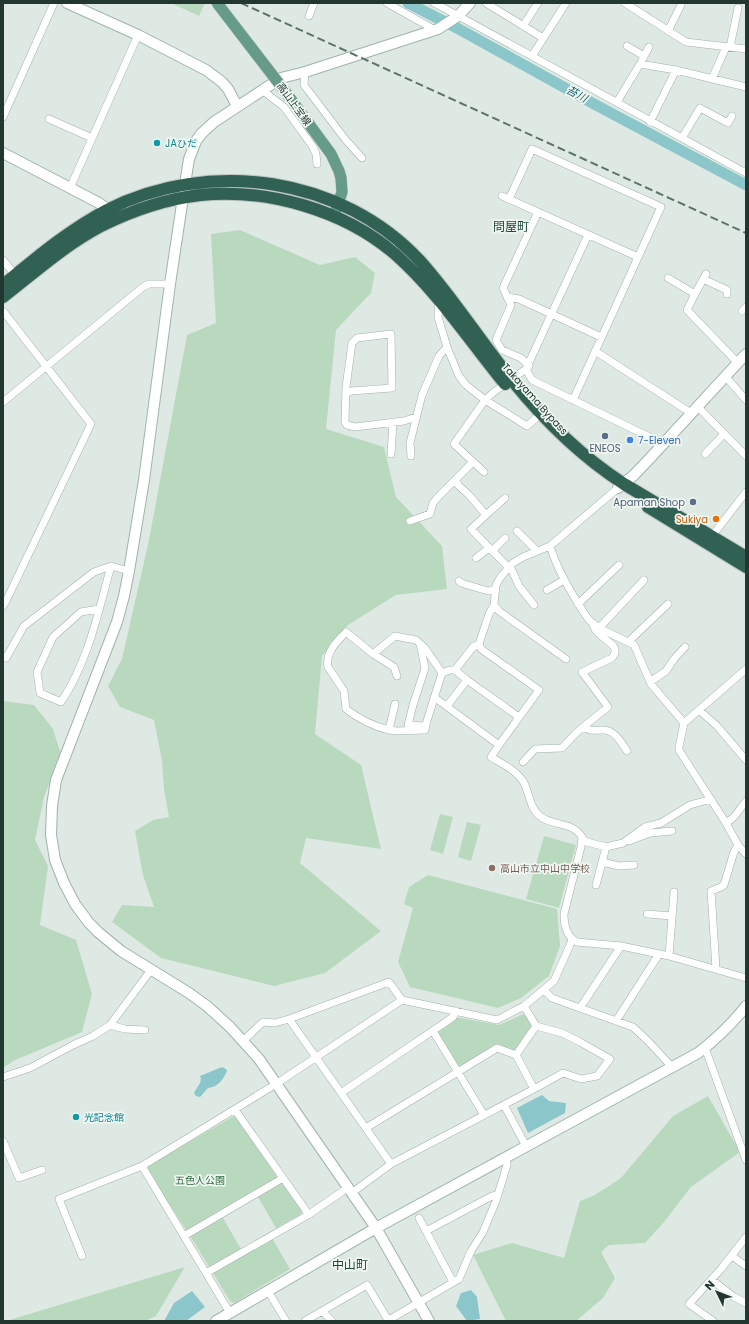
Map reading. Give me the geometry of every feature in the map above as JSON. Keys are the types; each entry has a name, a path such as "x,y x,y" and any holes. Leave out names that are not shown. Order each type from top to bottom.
{"highway":[{"name":"Takayama Bypass","path":"3,285 68,233 108,210 138,197 185,184 219,181 255,182 292,188 311,194 338,204 371,221 404,246 420,261 447,294 535,419 569,453 587,468 712,536 746,557"},
{"name":"Takayama Bypass","path":"3,297 62,251 89,233 131,213 183,198 215,194 248,195 286,201 334,216 364,232 395,254 409,267 439,300 508,382 559,433 594,463 621,486 746,567"}],"main road":[{"name":"高山上宝線","path":"217,3 287,94 336,163 341,178 342,192 334,216"}],"street":[{"path":"3,117 54,3"},
{"path":"67,3 138,35 194,63 215,76 228,89 237,106"},
{"path":"309,16 314,3"},
{"path":"387,3 437,30"},
{"path":"434,3 453,12 457,17 617,102 650,122 746,174"},
{"path":"429,1321 376,1228 256,1055 218,1016 188,993 109,942 89,923 69,894 59,872 51,835 52,806 56,780 117,622 124,596 151,428 185,184 190,159 196,141 207,128 237,106 282,78 437,30 457,17 470,3"},
{"path":"486,3 543,38"},
{"path":"523,26 538,3"},
{"path":"532,56 566,3"},
{"path":"625,3 686,42 746,48"},
{"path":"668,31 681,5"},
{"path":"712,79 728,47 738,8"},
{"path":"70,188 138,35"},
{"path":"627,46 644,56"},
{"path":"617,102 649,46"},
{"path":"640,64 676,70 746,87"},
{"path":"650,122 676,70"},
{"path":"305,72 304,85 362,158"},
{"path":"262,90 279,103 301,130 313,147 316,154 317,164"},
{"path":"682,138 700,108 728,123 732,116"},
{"path":"49,119 92,138"},
{"path":"573,400 661,207 532,149 506,198 638,257"},
{"path":"3,153 99,203 108,210"},
{"path":"538,212 503,288 511,305 496,340 502,350 520,358 528,367 532,380 664,444"},
{"path":"484,472 454,444 485,400 528,367 588,235"},
{"path":"3,260 15,275"},
{"path":"455,670 473,647 478,644 489,614 494,605 496,585 509,567 523,557 550,546 621,486 664,444 743,360 687,310 704,276 727,290 727,294"},
{"path":"668,278 694,294"},
{"path":"3,402 143,287 149,284 170,284"},
{"path":"507,297 519,299 601,337"},
{"path":"439,300 438,317 447,347 460,376 466,385 485,400 527,426 535,419"},
{"path":"3,311 91,424 3,606"},
{"path":"346,394 351,391 392,388 391,334 357,338 352,344 346,394 346,422 347,425 355,427 404,421 416,417"},
{"path":"411,456 410,443 422,395 439,356 447,347"},
{"path":"595,351 695,410 724,434 746,456"},
{"path":"726,377 746,400"},
{"path":"392,454 393,422"},
{"path":"704,454 724,434"},
{"path":"410,521 430,514 433,503 473,462"},
{"path":"456,480 458,485 469,495 486,515"},
{"path":"712,536 746,492"},
{"path":"505,498 471,528 509,567 519,586 534,605"},
{"path":"517,531 537,551"},
{"path":"476,558 491,550 504,538"},
{"path":"550,546 556,564 578,604 593,623 606,632 634,645 650,682 684,723"},
{"path":"578,604 619,565"},
{"path":"3,656 6,658 24,626 94,572 111,566 129,571"},
{"path":"99,608 81,612 53,637 37,672 40,693 61,702 68,692 85,656 99,608 111,566"},
{"path":"547,590 564,580"},
{"path":"600,627 644,580"},
{"path":"459,581 461,583 488,591 496,590"},
{"path":"628,642 668,604"},
{"path":"494,605 498,611 566,659"},
{"path":"523,762 535,750 562,748 576,733 608,707 582,672 614,656 615,651 613,645 593,629 593,623"},
{"path":"397,676 394,667 373,654 346,632 330,651 327,663 328,667 344,691 346,709 368,723 389,730 425,730 442,673"},
{"path":"373,654 395,636 416,640 442,673"},
{"path":"420,644 425,668 413,704 408,725 425,726"},
{"path":"478,644 481,649 539,690 491,757 520,776 531,803 538,814 549,821 564,824 575,829 581,835 583,840 564,914 567,931 572,939 577,942 621,946 669,956 746,978"},
{"path":"650,682 666,672 674,659 685,648"},
{"path":"746,669 684,723 679,750 726,823 738,845 746,854"},
{"path":"442,673 455,670 519,717"},
{"path":"446,706 467,680"},
{"path":"434,697 499,745"},
{"path":"389,730 395,704"},
{"path":"699,710 717,726 746,760"},
{"path":"584,727 592,731 604,730 612,733 617,736 627,750"},
{"path":"623,843 645,827 661,823 690,805 711,799"},
{"path":"726,823 734,817 746,801"},
{"path":"583,840 606,847 623,843 650,833 672,831"},
{"path":"716,969 711,891 724,885 734,852 738,845"},
{"path":"596,885 606,847"},
{"path":"602,862 619,866 634,865"},
{"path":"669,956 674,892"},
{"path":"647,914 672,916"},
{"path":"246,1038 263,1022 275,1023 389,982 402,1000 497,1020 524,1006 554,981 572,939"},
{"path":"580,1008 621,946"},
{"path":"616,1021 659,954"},
{"path":"3,1078 30,1068 93,1036 110,1025 151,970"},
{"path":"544,990 552,998 633,1026 672,1067"},
{"path":"82,1256 58,1199 142,1166 276,1084 402,1000"},
{"path":"356,1188 391,1164 563,1073 581,1079 597,1076 610,1059 562,1033 536,1026 524,1006"},
{"path":"216,1321 376,1228 705,1048 733,1022 746,1006"},
{"path":"341,1092 453,1017 456,1011"},
{"path":"289,1018 391,1164"},
{"path":"110,1025 125,1029 145,1030"},
{"path":"516,1055 536,1026"},
{"path":"433,1031 484,1116"},
{"path":"366,1128 496,1048 516,1055 534,1089"},
{"path":"705,1048 746,1160"},
{"path":"504,1105 526,1146"},
{"path":"235,1110 308,1215"},
{"path":"3,1141 19,1178 42,1170"},
{"path":"305,1321 367,1285 387,1321 459,1279 471,1251 483,1232 498,1194 507,1165 506,1157"},
{"path":"142,1166 230,1313"},
{"path":"184,1236 283,1178"},
{"path":"206,1273 308,1215 343,1191"},
{"path":"426,1232 498,1194"},
{"path":"419,1218 453,1282"},
{"path":"712,1321 690,1304 712,1280 746,1237"},
{"path":"732,1256 746,1266"},
{"path":"712,1280 734,1297 746,1302"},
{"path":"268,1291 286,1321"},
{"path":"322,1311 332,1321"}],"green space":[{"path":"171,3 205,3 199,16"},
{"path":"240,230 320,265 355,257 375,273 371,293 336,330 326,429 384,447 396,497 442,546 447,589 396,595 348,625 322,656 315,734 361,765 381,849 306,838 300,863 381,931 325,973 274,986 161,958 112,922 122,905 154,907 143,875 135,831 153,820 169,817 164,789 162,761 154,720 120,707 108,686 122,659 149,540 187,335 216,323 211,234"},
{"path":"3,701 34,705 53,729 61,754 44,797 35,840 48,866 40,925 76,940 92,994 82,1032 13,1061 3,1068"},
{"path":"440,814 453,817 443,854 430,850"},
{"path":"467,822 481,825 471,861 458,857"},
{"path":"544,836 576,845 559,908 526,899"},
{"path":"428,875 557,909 560,946 549,976 521,998 498,1008 410,987 398,962 413,908 404,904 409,887"},
{"path":"526,1014 532,1024 531,1028 516,1050 496,1044 461,1066 458,1065 437,1033 457,1018 499,1025"},
{"path":"708,1096 740,1152 691,1187 664,1222 645,1243 609,1245 601,1252 615,1278 603,1298 576,1321 506,1321 473,1255 512,1243 564,1258 580,1201 595,1195 621,1178 673,1116"},
{"name":"五色人公園","path":"234,1116 277,1176 220,1213 244,1254 272,1238 290,1269 234,1303 230,1301 147,1170 148,1166"},
{"path":"281,1183 302,1211 301,1214 276,1228 258,1197"},
{"path":"185,1267 156,1316 145,1321 6,1321"}],"water":[{"path":"222,1067 227,1071 220,1082 215,1086 208,1088 200,1097 196,1096 194,1093 200,1082 200,1076"},
{"path":"542,1095 549,1101 566,1103 565,1113 528,1133 517,1108"},
{"path":"471,1290 477,1297 480,1319 467,1321 456,1306 461,1293"},
{"path":"192,1291 205,1307 186,1321 164,1321 174,1303"}],"waterway":[{"name":"苔川","path":"408,3 457,28 594,104 746,185"}],"railway":[{"path":"241,3 746,233"}],"place":[{"name":"JAひだ","path":"157,143"},
{"name":"ENEOS","path":"605,436"},
{"name":"7-Eleven","path":"630,440"},
{"name":"Apaman Shop","path":"693,502"},
{"name":"Sukiya","path":"716,519"},
{"name":"高山市立中山中学校","path":"492,868"},
{"name":"光記念館","path":"76,1117"}],"district":[{"name":"問屋町","path":"511,226"},
{"name":"中山町","path":"350,1264"}]}
